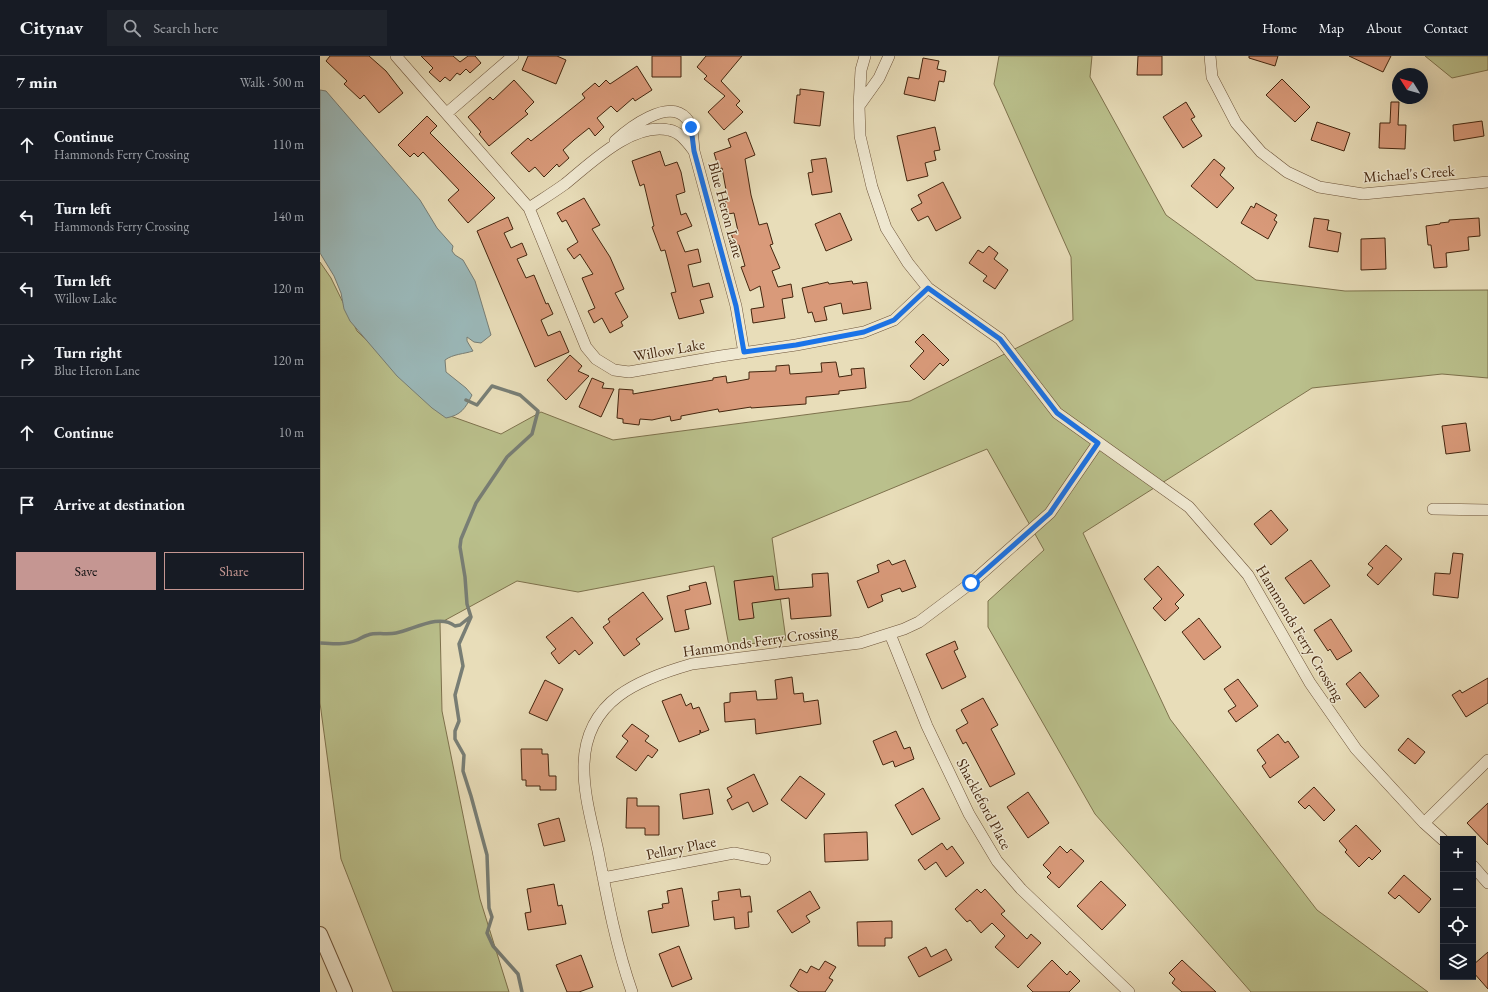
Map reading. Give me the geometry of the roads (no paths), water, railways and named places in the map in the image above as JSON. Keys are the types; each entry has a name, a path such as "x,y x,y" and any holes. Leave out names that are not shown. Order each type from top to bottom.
{"street":[{"name":"Willow Lake","path":"396,56 529,208 535,218 586,347 596,359 614,370 629,372 744,352 796,345 864,332 894,320 928,288"},
{"path":"447,113 513,56"},
{"name":"Hammonds Ferry Crossing","path":"865,56 861,70 859,106 860,136 886,228 908,263 928,288 1000,339 1057,413 1189,507 1248,575 1310,683 1356,749 1424,823 1440,837"},
{"path":"859,106 878,78 889,56"},
{"name":"Michael's Creek","path":"1210,56 1212,77 1236,123 1261,152 1288,172 1319,187 1363,194 1488,182"},
{"path":"609,147 629,128 646,118 673,111 681,113 687,118 694,151"},
{"name":"Blue Heron Lane","path":"529,208 564,185 609,147 641,132 669,129 678,133 694,151 736,306 744,352"},
{"name":"Hammonds Ferry Crossing","path":"632,992 621,957 603,878 590,808 584,765 586,749 594,725 616,697 637,683 672,669 692,664 860,643 904,629 936,610 1017,543 1050,513 1098,443"},
{"path":"1433,509 1488,510"},
{"name":"Shackleford Place","path":"890,634 927,726 969,814 994,857 1021,889 1129,992"},
{"path":"1424,823 1488,760"},
{"name":"Pellary Place","path":"603,878 734,853 765,859"},
{"path":"1476,869 1488,883"},
{"path":"320,934 344,992"}],"water":[{"path":"320,90 326,91 420,200 437,228 453,246 452,251 463,260 475,281 491,335 481,343 474,342 467,337 467,341 473,351 455,355 445,360 446,372 466,388 472,395 465,408 455,415 446,418 432,408 397,376 350,321 344,309 341,293 334,276 320,253"}],"waterway":[{"path":"466,400 477,405 492,386 520,395 538,411 532,434 507,457 476,503 461,539 460,547 465,577 467,604 471,617 459,644 463,666 455,695 459,721 455,731 455,739 464,755 463,771 487,855 489,908 492,917 487,933 493,946 518,974 522,992"},
{"path":"320,643 348,643 371,634 396,633 441,621 449,622 455,626 460,625 470,617"}]}
